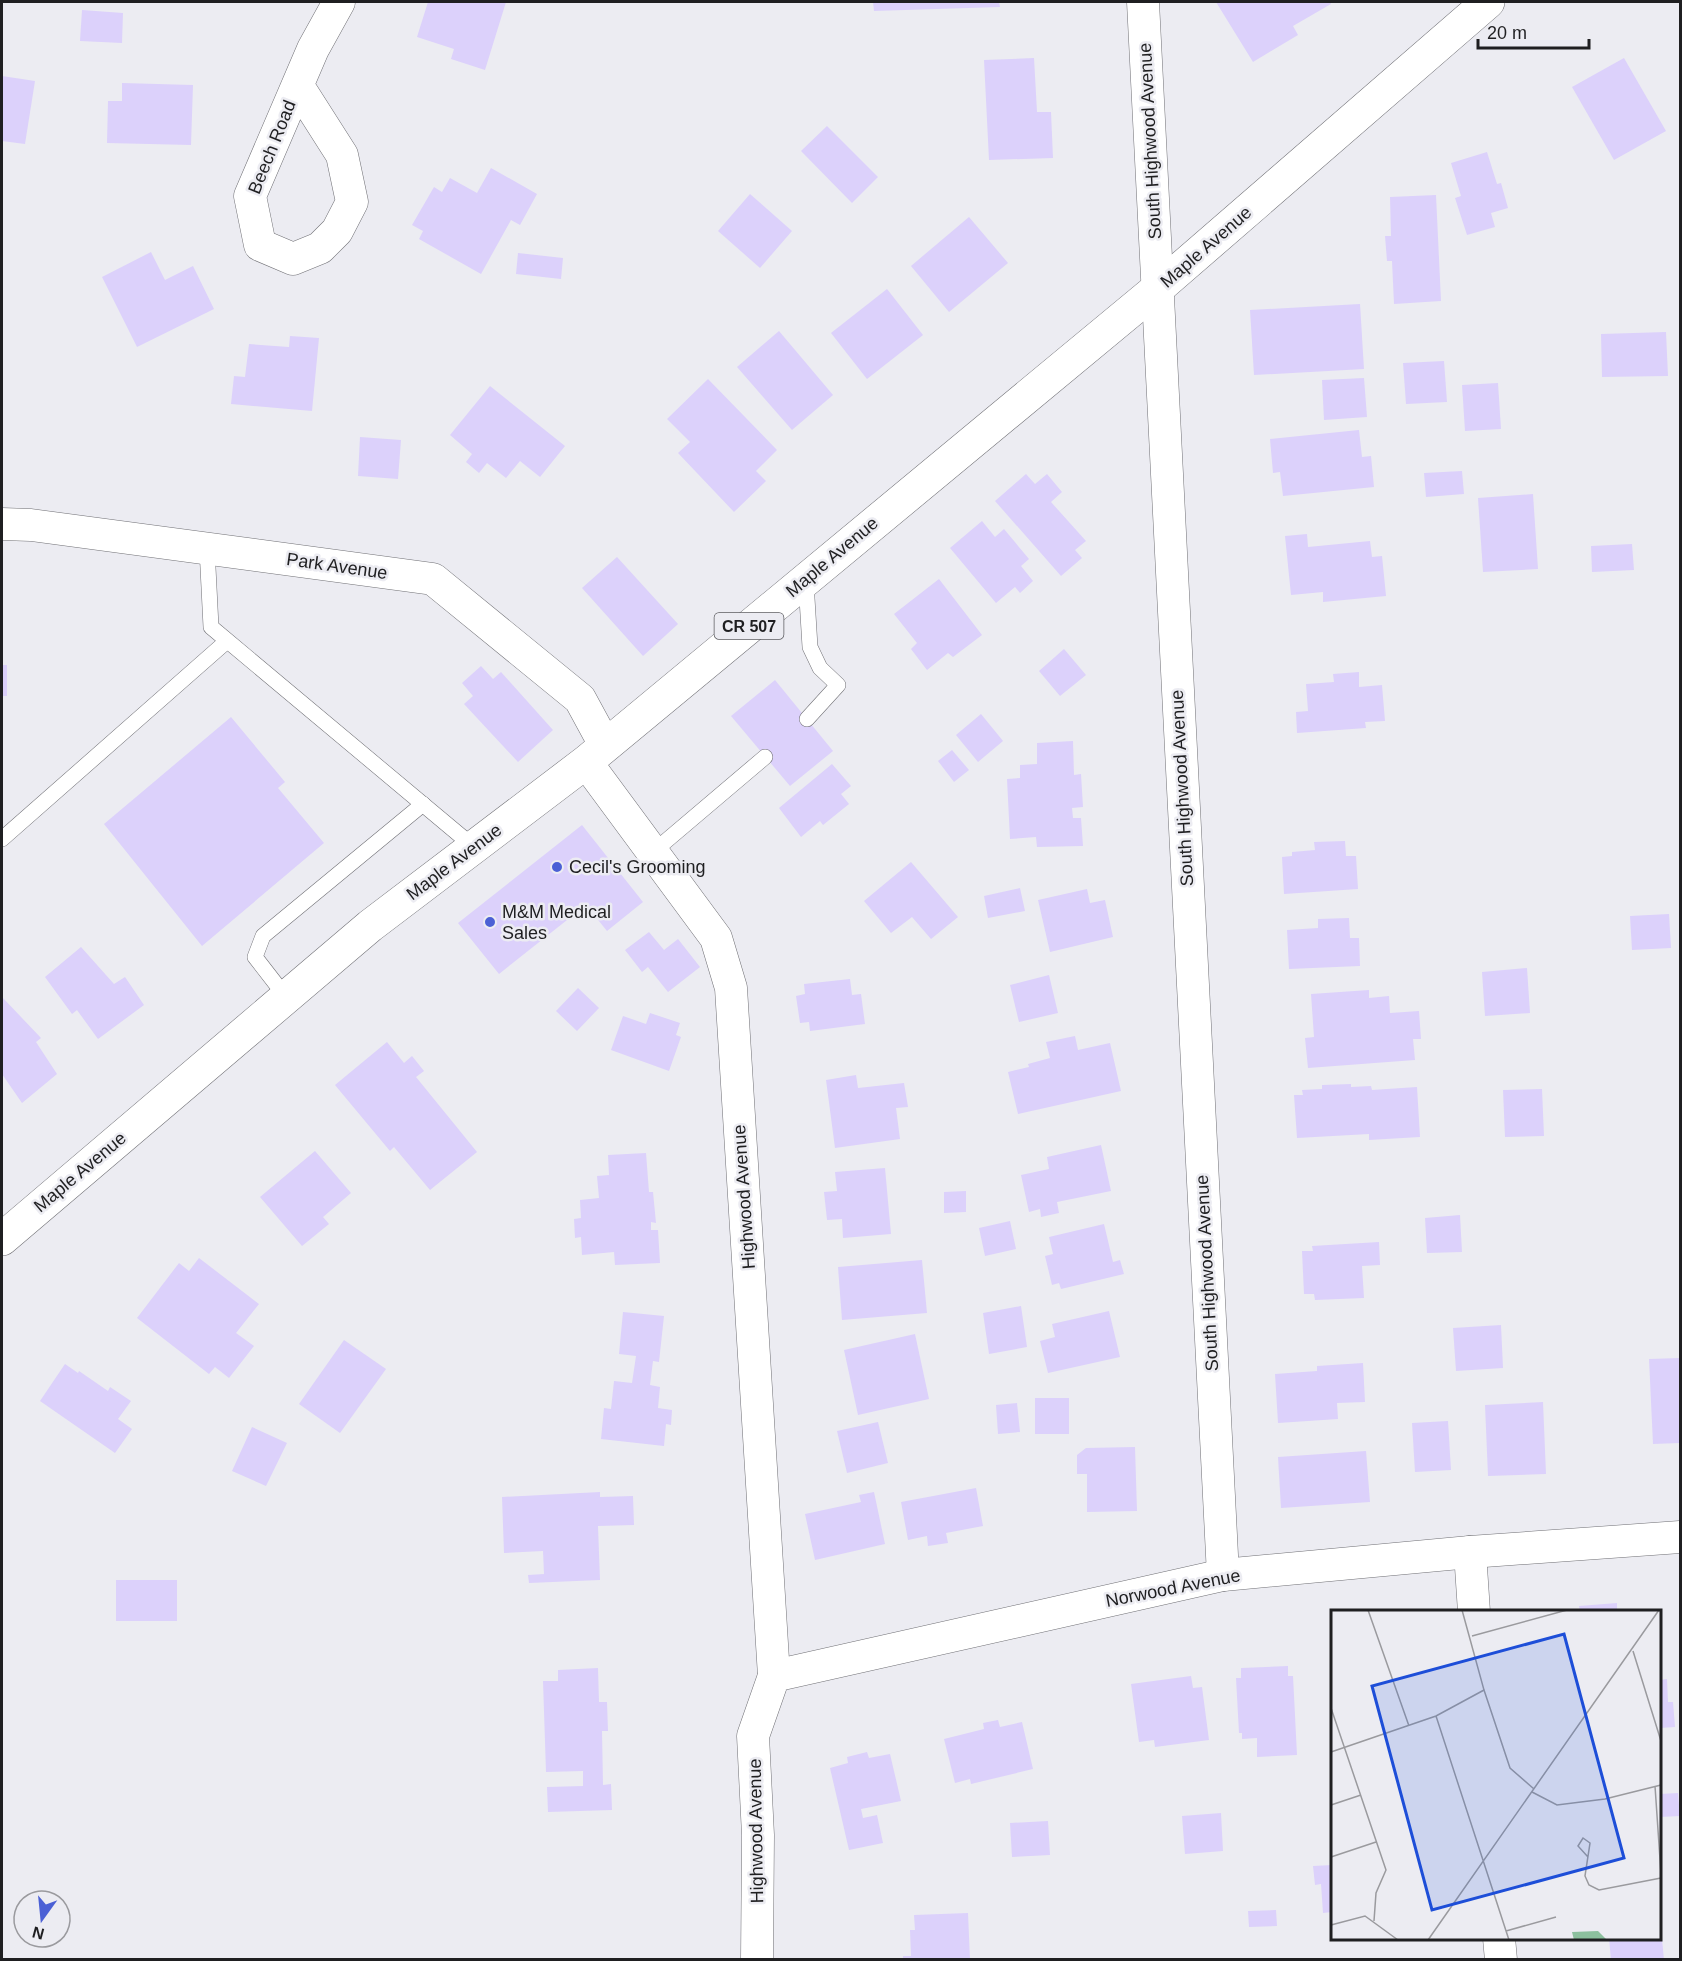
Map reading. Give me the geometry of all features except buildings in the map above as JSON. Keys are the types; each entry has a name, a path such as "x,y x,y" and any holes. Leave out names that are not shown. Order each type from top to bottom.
{"main road":[{"name":"Maple Avenue","path":"2,1239 370,926 595,754 1157,290 1488,2"}],"street":[{"name":"Beech Road","path":"298,86 342,155 352,202 337,231 320,248 293,259 260,245 250,196 313,49 339,2"},
{"name":"South Highwood Avenue","path":"1143,2 1223,1575"},
{"name":"Park Avenue","path":"2,524 31,525 434,579 580,699 595,754"},
{"name":"Highwood Avenue","path":"595,754 653,852 716,938 731,988 769,1691 753,1736 758,1835 757,1959"},
{"name":"Norwood Avenue","path":"769,1691 1223,1575 1470,1551 1680,1537"},
{"path":"1470,1551 1474,1610"},
{"path":"1499,1940 1501,1959"}],"lane":[{"path":"207,548 211,627 474,847"},
{"path":"806,579 810,647 820,668 838,685 807,719"},
{"path":"2,839 227,641"},
{"path":"653,852 765,757"},
{"path":"286,997 255,957 263,936 423,804"}],"place":[{"name":"Cecil's Grooming","path":"557,867"},
{"name":"M&M Medical Sales","path":"490,922"}]}
